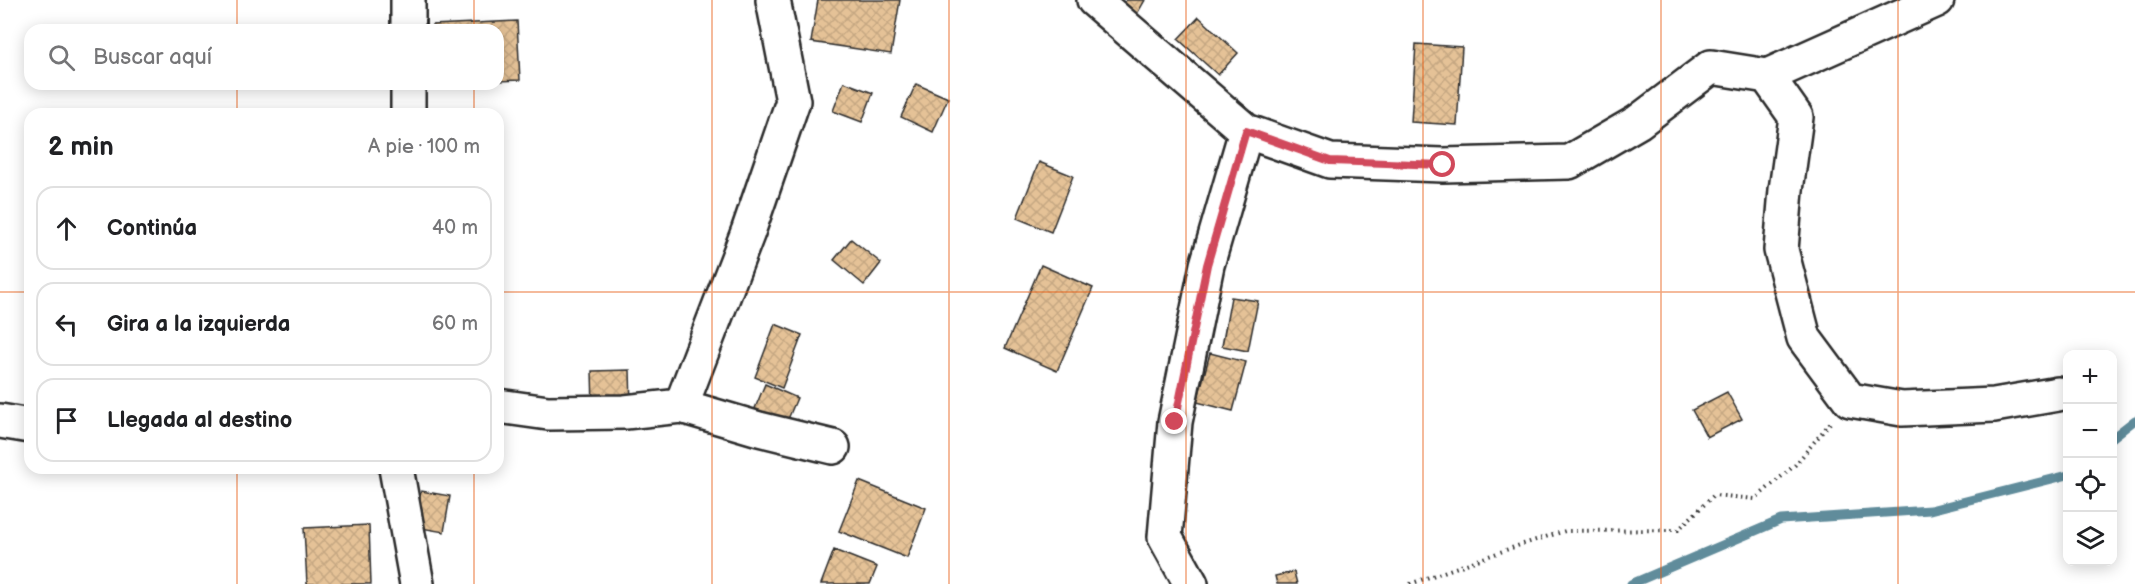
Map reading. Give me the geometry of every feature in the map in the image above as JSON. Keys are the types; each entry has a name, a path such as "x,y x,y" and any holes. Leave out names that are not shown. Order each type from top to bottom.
{"street":[{"path":"408,0 408,24"},
{"path":"681,405 748,232 793,101 773,0"},
{"path":"1094,0 1246,131 1330,161 1443,165 1569,162 1638,122 1711,67 1767,76 1937,0"},
{"path":"1767,76 1796,117 1781,250 1801,329 1804,338 1850,400 1902,409 1994,405 2058,394"},
{"path":"408,90 408,108"},
{"path":"1191,584 1165,537 1175,422 1207,265 1246,131"},
{"path":"504,407 548,412 614,412 681,405 759,429 833,447"},
{"path":"0,421 24,425"},
{"path":"397,474 417,584"}],"path":[{"path":"1410,584 1565,531 1678,530 1714,495 1755,499 1795,465 1850,400"}],"building":[{"path":"818,0 900,0 891,54 811,42"},
{"path":"1126,0 1145,0 1137,14 1123,6"},
{"path":"1199,17 1238,53 1218,75 1178,39"},
{"path":"517,21 520,80 504,81 504,24 453,24"},
{"path":"1416,44 1462,47 1457,125 1411,122"},
{"path":"844,82 873,93 862,122 833,111"},
{"path":"916,84 948,98 933,132 901,117"},
{"path":"1039,162 1073,176 1051,232 1017,218"},
{"path":"851,239 881,263 864,285 834,260"},
{"path":"1041,265 1093,288 1057,371 1005,348"},
{"path":"1231,297 1258,301 1248,351 1222,346"},
{"path":"775,324 802,335 782,388 755,377"},
{"path":"1210,353 1246,362 1233,411 1197,402"},
{"path":"630,370 631,406 593,407 592,371"},
{"path":"765,384 797,398 783,431 749,423"},
{"path":"1727,392 1742,419 1707,437 1692,410"},
{"path":"859,481 926,508 907,558 839,531"},
{"path":"421,491 450,496 444,532 415,527"},
{"path":"369,525 371,584 307,584 304,528"},
{"path":"834,550 877,567 870,584 821,584"},
{"path":"1294,572 1297,584 1277,584 1275,576"}],"waterway":[{"path":"2117,434 2135,420"},
{"path":"1631,584 1781,520 1930,510 2063,476"}],"route":[{"path":"1175,422 1207,265 1246,131 1330,161 1443,165"}]}
